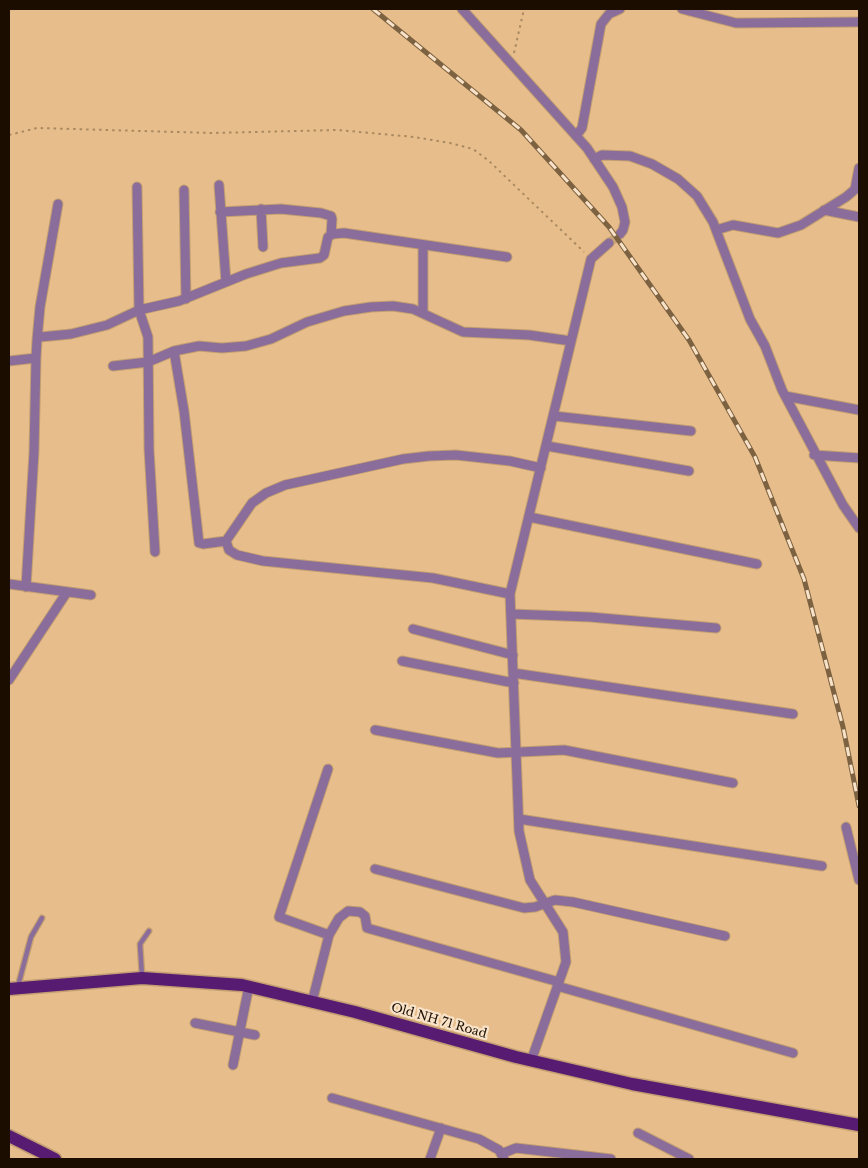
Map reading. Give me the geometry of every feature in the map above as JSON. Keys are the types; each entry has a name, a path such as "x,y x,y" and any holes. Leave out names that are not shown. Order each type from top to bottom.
{"main road":[{"name":"Old NH 71 Road","path":"13,989 142,978 249,986 531,1060 632,1084 859,1125"},
{"path":"9,1136 48,1157"}],"street":[{"path":"462,9 576,136 594,159 613,187 622,207 624,230 620,234"},
{"path":"576,136 582,128 601,24 609,14 620,9"},
{"path":"682,9 736,23 763,24 792,21 859,22"},
{"path":"594,159 602,156 630,156 652,164 698,196 716,230 750,319 765,346 785,396 814,454 843,505 859,528"},
{"path":"716,230 733,225 778,233 801,225 857,187 859,168"},
{"path":"219,185 226,282"},
{"path":"138,188 140,310 148,337 149,449 155,552"},
{"path":"184,190 186,299"},
{"path":"26,587 36,340 58,204"},
{"path":"262,209 263,247"},
{"path":"36,340 40,337 71,334 107,325 140,310 186,299 226,282 281,263 320,258 324,255 326,242 331,235 330,216 281,209 220,212"},
{"path":"824,210 859,217"},
{"path":"331,235 344,234 507,256"},
{"path":"531,1060 566,962 562,932 530,880 519,819 510,594 591,259 609,243"},
{"path":"422,313 424,245"},
{"path":"113,366 148,362 174,351 199,346 222,348 246,346 271,339 307,322 344,311 392,306 422,313 463,332 529,334 571,342"},
{"path":"174,351 184,411 199,542 203,544 226,541 252,503 266,493 285,485 403,459 429,456 456,455 542,468"},
{"path":"9,361 36,358"},
{"path":"785,396 859,410"},
{"path":"554,416 691,431"},
{"path":"547,446 689,471"},
{"path":"814,454 859,458"},
{"path":"530,517 757,564"},
{"path":"226,541 229,550 237,555 263,562 433,578 510,594"},
{"path":"9,584 91,595"},
{"path":"9,680 67,592"},
{"path":"511,614 590,617 716,628"},
{"path":"413,630 513,655"},
{"path":"402,661 514,682"},
{"path":"513,673 793,714"},
{"path":"375,730 498,753 564,750 733,783"},
{"path":"328,769 279,917 329,935"},
{"path":"519,819 822,866"},
{"path":"846,827 859,880"},
{"path":"375,869 524,908 555,900 573,902 725,936"},
{"path":"312,1002 329,935 339,918 348,911 360,912 365,916 367,928 793,1052"},
{"path":"233,1065 249,986"},
{"path":"194,1023 256,1035"},
{"path":"332,1098 479,1139 498,1150 503,1157 516,1148 611,1159"},
{"path":"430,1159 441,1128"},
{"path":"638,1133 690,1159"}],"lane":[{"path":"13,989 31,937 42,918"},
{"path":"142,978 140,944 148,931"}],"path":[{"path":"511,65 524,9"},
{"path":"9,135 37,128 212,133 338,130 414,137 450,143 473,148 484,157 591,259"}],"tunnel":[{"path":"609,243 620,234"}],"railway":[{"path":"373,9 521,130 609,227 689,340 755,457 804,579 843,727 859,806"}]}
